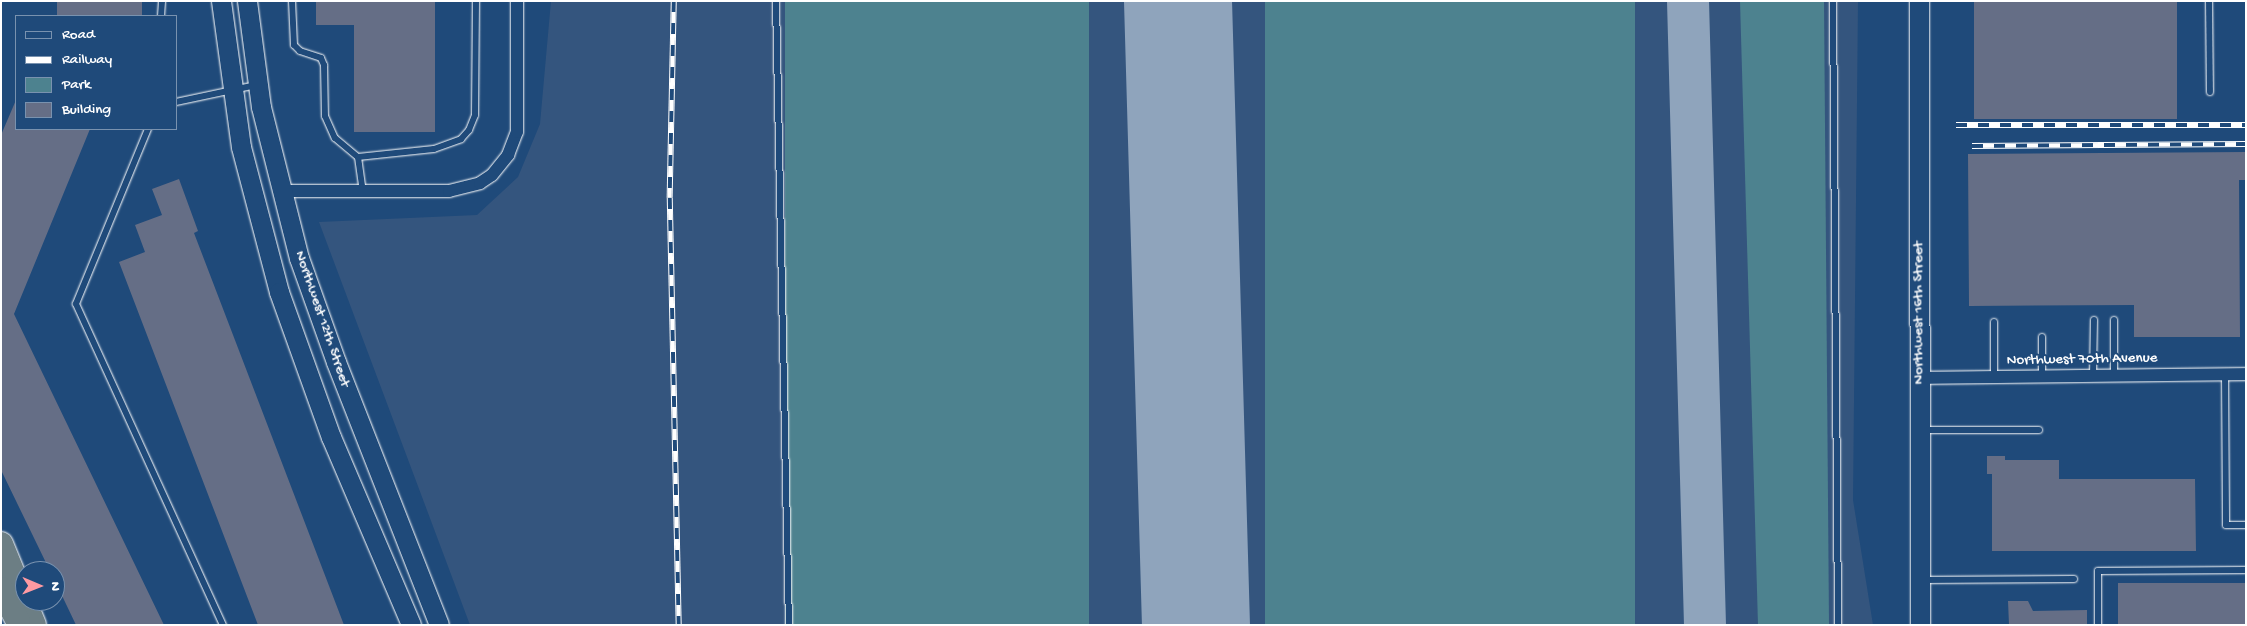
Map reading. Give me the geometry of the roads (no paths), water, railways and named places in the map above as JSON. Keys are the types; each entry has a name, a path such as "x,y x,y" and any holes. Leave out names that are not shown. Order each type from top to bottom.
{"highway":[{"path":"1,544 34,625"},
{"path":"1,589 20,625"}],"main road":[{"name":"Northwest 12th Street","path":"221,1 243,156 279,292 331,437 410,625"},
{"name":"Northwest 12th Street","path":"247,1 257,85 300,258 336,362 439,625"},
{"name":"Northwest 16th Street","path":"1919,1 1918,580 1920,625"}],"street":[{"path":"282,191 456,189 480,183 500,167 517,132 517,1"},
{"name":"Northwest 70th Avenue","path":"1919,378 2246,374"}],"lane":[{"path":"161,15 162,1"},
{"path":"292,1 294,45 300,51 321,58 324,65 325,116 334,138 358,157 363,191"},
{"path":"358,157 434,149 461,139 469,130 475,114 476,1"},
{"path":"776,1 789,625"},
{"path":"1833,1 1838,625"},
{"path":"2209,1 2210,92"},
{"path":"178,102 257,85"},
{"path":"148,130 76,304 223,625"},
{"path":"2093,376 2094,320"},
{"path":"2114,320 2114,376"},
{"path":"1994,322 1994,377"},
{"path":"2042,338 2042,376"},
{"path":"2225,374 2226,525 2246,525"},
{"path":"1919,430 2039,430"},
{"path":"2098,625 2098,571 2246,570"},
{"path":"1918,580 2074,579"}],"railway":[{"path":"674,1 670,198 679,625"},
{"path":"1956,125 2246,125"},
{"path":"1972,146 2246,144"}]}
